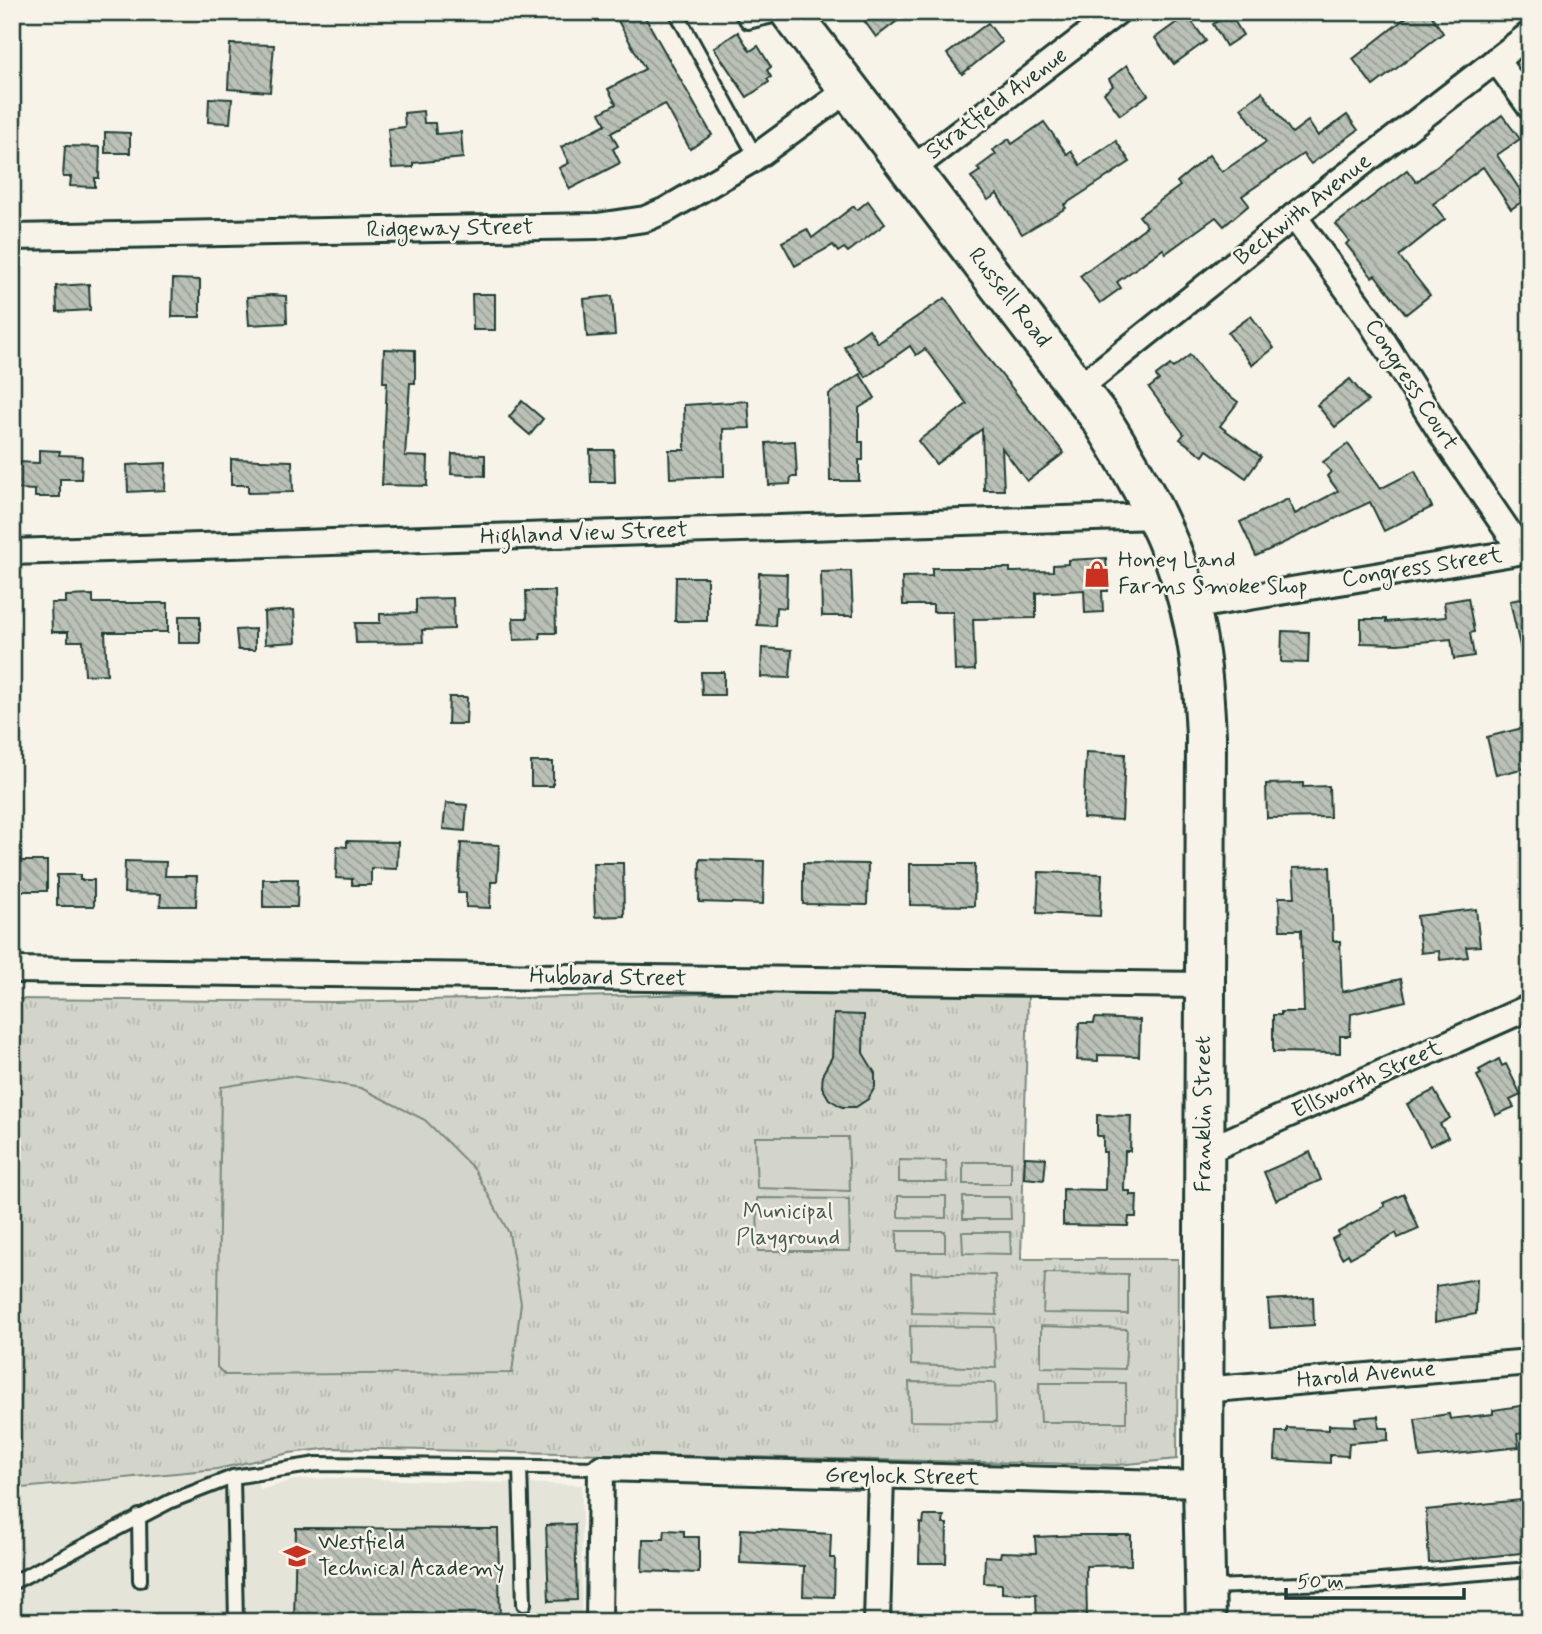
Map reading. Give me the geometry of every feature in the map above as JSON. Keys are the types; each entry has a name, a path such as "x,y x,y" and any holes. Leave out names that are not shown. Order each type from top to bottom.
{"main road":[{"name":"Russell Road","path":"790,12 1079,388 1121,451 1156,516 1190,607"},
{"name":"Franklin Street","path":"1190,607 1205,705 1205,1605"}],"street":[{"name":"Stratfield Avenue","path":"911,170 1117,12"},
{"name":"Beckwith Avenue","path":"1079,388 1294,216 1530,34"},
{"path":"1496,60 1530,107"},
{"name":"Ridgeway Street","path":"12,237 597,226 645,219 666,210 756,157 849,89"},
{"name":"Congress Court","path":"1294,216 1371,322 1445,439 1516,543 1530,550"},
{"name":"Highland View Street","path":"12,552 1156,516"},
{"name":"Congress Street","path":"1190,607 1530,550"},
{"name":"Hubbard Street","path":"12,970 1205,985"},
{"name":"Ellsworth Street","path":"1204,1152 1530,1007"},
{"name":"Harold Avenue","path":"1203,1390 1530,1362"},
{"path":"600,1622 601,1468"},
{"name":"Greylock Street","path":"601,1468 1203,1483"},
{"path":"877,1622 881,1476"}],"lane":[{"path":"676,12 756,157"},
{"path":"740,12 748,22 769,17 775,12"},
{"path":"12,1583 170,1501 233,1477 317,1464 601,1468"},
{"path":"520,1467 524,1604"},
{"path":"233,1477 236,1622"},
{"path":"139,1516 140,1580"},
{"path":"1205,1605 1243,1584 1368,1582 1530,1569"}],"shaded area":[{"name":"Westfield Technical Academy","path":"250,1463 260,1490 294,1480 331,1478 582,1485 581,1622 12,1622 12,1489 217,1469"}],"green space":[{"name":"Municipal Playground","path":"887,990 1028,995 1021,1259 1178,1259 1177,1459 1118,1465 332,1448 290,1453 217,1469 12,1489 12,999 335,1002"},
{"path":"291,1076 361,1088 425,1120 475,1170 509,1233 521,1303 512,1373 225,1375 217,1367 221,1087"},
{"path":"755,1137 848,1137 850,1191 757,1188"},
{"path":"899,1160 946,1161 947,1182 899,1182"},
{"path":"963,1162 1011,1162 1011,1184 963,1184"},
{"path":"898,1196 946,1196 946,1218 898,1217"},
{"path":"963,1197 1010,1197 1011,1219 963,1219"},
{"path":"757,1198 849,1199 850,1251 758,1251"},
{"path":"897,1231 945,1231 945,1252 897,1252"},
{"path":"962,1232 1010,1232 1011,1254 963,1253"},
{"path":"911,1273 995,1275 997,1315 912,1313"},
{"path":"1045,1273 1128,1274 1128,1314 1043,1313"},
{"path":"910,1326 994,1327 996,1368 911,1365"},
{"path":"1041,1326 1127,1329 1125,1369 1041,1367"},
{"path":"909,1382 995,1383 996,1422 910,1421"},
{"path":"1039,1383 1126,1383 1126,1422 1041,1422"}],"building":[{"path":"613,12 642,12 712,135 690,149 665,104 611,133 618,146 613,149 620,163 570,189 559,168 569,163 561,147 606,124 600,113 616,104 608,89 645,69"},
{"path":"858,12 909,12 876,37"},
{"path":"1413,12 1429,12 1443,33 1373,86 1353,59"},
{"path":"1230,14 1243,35 1226,46 1213,24"},
{"path":"1187,15 1206,41 1174,64 1155,38"},
{"path":"988,23 1002,42 962,74 947,54"},
{"path":"738,32 750,51 758,46 771,67 767,70 771,77 767,79 769,82 747,97 714,48"},
{"path":"230,44 274,45 270,92 228,89"},
{"path":"1127,65 1148,95 1120,115 1104,93 1113,86 1109,79"},
{"path":"1262,92 1292,133 1308,121 1318,136 1347,115 1358,130 1311,164 1303,154 1242,196 1249,205 1224,226 1216,217 1166,253 1163,249 1117,282 1121,288 1100,303 1080,276 1147,226 1139,216 1180,186 1177,182 1209,155 1222,172 1266,142 1241,108"},
{"path":"209,98 232,99 230,123 208,122"},
{"path":"423,111 424,123 435,123 436,134 461,132 463,158 392,168 388,129 405,127 404,113"},
{"path":"1502,115 1520,139 1497,155 1526,199 1511,209 1483,167 1433,204 1445,219 1399,256 1430,295 1406,314 1346,244 1349,241 1336,224 1407,170 1416,182"},
{"path":"1044,122 1067,154 1071,151 1080,165 1116,141 1130,162 1064,205 1066,208 1022,234 997,194 988,200 971,177 980,171 977,168 996,154 993,150 1009,139 1012,144"},
{"path":"105,132 130,133 130,153 105,153"},
{"path":"65,146 100,147 99,178 95,178 95,187 70,186 71,177 63,177"},
{"path":"868,201 885,224 848,252 844,248 838,252 833,245 795,266 782,242 807,229 812,238 854,206 857,210"},
{"path":"173,279 200,280 200,317 172,317"},
{"path":"89,284 90,310 57,312 56,286"},
{"path":"472,294 495,294 495,330 473,330"},
{"path":"286,296 287,323 249,325 247,297"},
{"path":"612,296 615,335 587,337 584,299"},
{"path":"945,298 975,342 1064,453 1027,481 1002,448 1004,490 984,490 982,429 936,464 918,441 967,404 925,349 916,355 910,346 866,377 844,347 869,329 878,343"},
{"path":"1251,316 1274,348 1252,365 1228,333"},
{"path":"384,349 415,350 415,383 410,383 405,456 428,457 427,486 382,485 387,382 383,382"},
{"path":"1190,355 1210,381 1238,402 1220,426 1261,457 1246,478 1207,450 1203,456 1180,439 1184,434 1149,388 1159,380 1156,376 1170,365 1173,368"},
{"path":"860,374 875,398 859,408 859,442 863,442 863,460 859,460 859,481 830,481 829,394"},
{"path":"1350,379 1368,401 1335,427 1317,405"},
{"path":"522,401 543,419 530,435 509,417"},
{"path":"748,401 750,428 723,429 724,476 670,478 669,450 685,450 684,405"},
{"path":"795,441 797,477 791,477 790,484 769,485 766,443"},
{"path":"1348,444 1380,489 1415,471 1432,507 1384,531 1370,502 1256,556 1240,522 1288,499 1295,514 1338,491 1327,476 1331,472 1323,462"},
{"path":"39,450 60,451 59,455 82,456 81,479 60,479 60,497 35,497 35,490 17,489 18,462 39,463"},
{"path":"590,450 614,450 615,482 591,482"},
{"path":"452,454 485,455 485,476 451,474"},
{"path":"231,459 292,461 293,492 248,493 248,485 231,485"},
{"path":"166,463 165,490 128,492 127,465"},
{"path":"1106,558 1108,591 1102,591 1103,612 1085,613 1084,590 1036,593 1036,618 973,619 975,670 955,671 953,612 933,612 933,605 903,605 902,577 932,576 932,568 1053,571 1053,565 1068,564 1068,560"},
{"path":"851,571 853,616 822,616 821,572"},
{"path":"759,573 787,574 786,608 776,607 775,626 757,625"},
{"path":"676,577 707,577 707,621 675,621"},
{"path":"526,591 555,591 556,633 540,633 540,639 514,640 513,618 527,618"},
{"path":"93,595 93,603 168,603 168,632 105,632 107,674 85,675 83,641 68,641 68,632 52,632 51,603 66,603 66,596"},
{"path":"1530,597 1530,654 1522,655 1510,601"},
{"path":"453,598 454,629 422,630 423,642 356,643 355,623 380,623 380,614 416,613 416,599"},
{"path":"1468,598 1474,632 1470,633 1474,656 1454,659 1451,639 1398,644 1361,643 1361,619 1386,619 1386,622 1446,617 1444,602"},
{"path":"294,610 296,642 265,644 264,612"},
{"path":"179,616 200,616 200,643 179,643"},
{"path":"255,629 255,650 238,650 236,630"},
{"path":"1282,631 1309,632 1308,663 1281,662"},
{"path":"762,648 792,650 790,678 761,677"},
{"path":"701,672 724,672 724,695 702,695"},
{"path":"449,697 467,697 466,724 448,724"},
{"path":"1530,726 1530,767 1496,775 1487,737"},
{"path":"1086,752 1125,754 1122,820 1083,818"},
{"path":"531,762 553,762 553,786 531,786"},
{"path":"1303,783 1303,787 1329,786 1330,817 1267,818 1266,784"},
{"path":"446,803 467,805 465,831 443,829"},
{"path":"347,841 398,842 397,869 371,868 371,885 352,885 352,879 336,878 337,846 347,847"},
{"path":"461,843 499,845 497,882 491,882 490,908 466,907 466,893 458,893"},
{"path":"700,859 764,861 763,904 699,902"},
{"path":"20,861 47,861 47,891 20,891"},
{"path":"125,861 166,862 165,876 197,876 196,906 160,906 161,894 124,893"},
{"path":"593,863 623,863 624,916 595,917"},
{"path":"803,863 868,864 867,905 803,904"},
{"path":"910,864 975,864 974,906 910,905"},
{"path":"1330,867 1333,941 1340,941 1342,992 1401,979 1406,1001 1351,1014 1350,1036 1340,1036 1340,1053 1273,1052 1273,1015 1281,1015 1281,1012 1304,1012 1301,930 1280,930 1279,897 1295,897 1293,868"},
{"path":"1039,872 1102,874 1100,916 1037,913"},
{"path":"57,875 80,875 80,880 94,880 94,906 57,906"},
{"path":"263,879 298,879 297,907 263,907"},
{"path":"1476,909 1480,946 1466,947 1468,957 1440,960 1439,951 1421,953 1417,916"},
{"path":"834,1014 864,1015 863,1053 875,1073 875,1087 868,1099 856,1107 842,1107 829,1099 822,1087 823,1073 832,1057"},
{"path":"1095,1018 1140,1020 1139,1056 1098,1055 1098,1061 1077,1060 1079,1023 1094,1023"},
{"path":"1499,1059 1502,1066 1506,1064 1521,1095 1510,1100 1514,1107 1496,1115 1477,1076 1481,1074 1479,1070"},
{"path":"1434,1090 1450,1118 1440,1124 1448,1137 1430,1146 1407,1104"},
{"path":"1097,1115 1131,1116 1130,1151 1125,1151 1124,1191 1137,1195 1136,1217 1129,1217 1128,1226 1063,1225 1063,1189 1105,1190 1106,1152 1103,1152 1103,1136 1097,1136"},
{"path":"1310,1152 1321,1180 1276,1200 1264,1172"},
{"path":"1025,1157 1046,1158 1044,1180 1024,1178"},
{"path":"1404,1194 1419,1229 1398,1238 1396,1233 1350,1258 1348,1254 1342,1258 1332,1239 1339,1235 1338,1232 1385,1206 1383,1203"},
{"path":"1477,1279 1476,1314 1435,1322 1436,1286"},
{"path":"1313,1297 1314,1325 1270,1328 1268,1300"},
{"path":"1527,1405 1530,1432 1517,1434 1519,1447 1420,1458 1415,1419 1449,1414 1450,1419 1493,1414 1493,1410"},
{"path":"1378,1416 1379,1428 1388,1428 1388,1440 1349,1443 1348,1456 1330,1455 1330,1463 1275,1460 1276,1432 1287,1432 1287,1428 1329,1430 1329,1425 1356,1426 1355,1418"},
{"path":"1530,1499 1530,1552 1429,1563 1426,1510"},
{"path":"924,1516 944,1516 943,1524 947,1524 946,1563 919,1563 920,1523 923,1524"},
{"path":"575,1524 577,1600 549,1601 546,1525"},
{"path":"296,1528 498,1529 500,1622 294,1622"},
{"path":"741,1529 831,1534 830,1558 835,1558 834,1597 803,1596 804,1566 740,1563"},
{"path":"665,1530 684,1531 684,1537 699,1537 699,1573 642,1571 643,1539 664,1539"},
{"path":"1131,1535 1131,1565 1086,1566 1087,1618 1066,1618 1066,1622 1037,1622 1036,1594 1002,1593 1002,1584 984,1583 985,1556 1000,1557 1001,1552 1036,1553 1035,1537"}],"place":[{"name":"Honey Land Farms Smoke Shop","path":"1097,574"},
{"name":"Westfield Technical Academy","path":"297,1556"}]}
